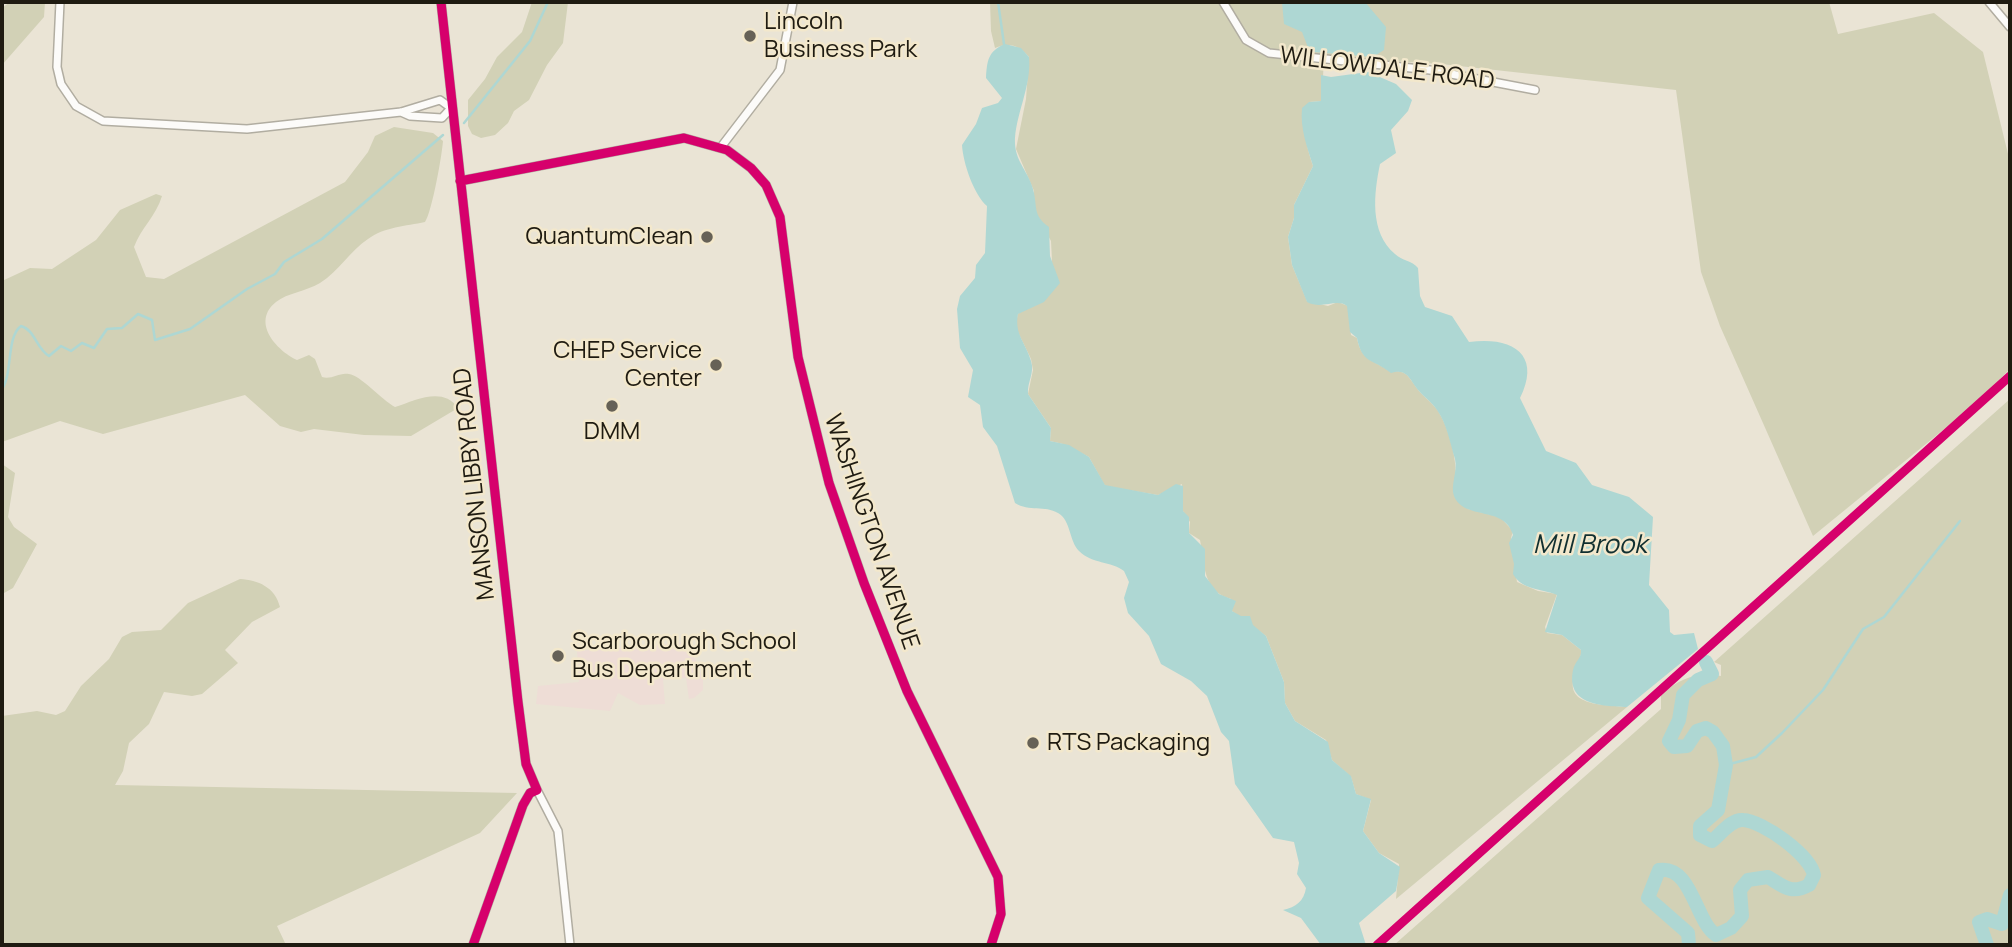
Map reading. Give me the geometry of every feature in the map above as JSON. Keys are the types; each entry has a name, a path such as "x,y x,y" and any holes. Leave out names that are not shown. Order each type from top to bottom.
{"street":[{"path":"60,2 57,66 61,84 76,106 98,119 127,124 230,129 401,112 440,100 451,108 442,118 410,116 401,112"},
{"name":"MANSON LIBBY ROAD","path":"440,2 524,751 537,790"},
{"path":"721,147 780,70 793,2"},
{"name":"WILLOWDALE ROAD","path":"1223,2 1246,40 1269,53 1430,70 1535,90"},
{"path":"1989,2 2010,27"},
{"name":"WASHINGTON AVENUE","path":"460,181 663,140 693,139 721,147 756,173 777,206 798,356 829,483 897,669 932,747 998,877 1001,914 991,945"},
{"path":"473,945 523,805 530,793 537,790 558,831 570,945"}],"shaded area":[{"path":"689,642 703,680 703,690 694,698 689,699 686,678 663,680 665,704 640,705 618,693 610,711 536,704 538,686 579,682 577,651"}],"green space":[{"path":"10,2 45,2 44,17 2,65 2,8"},
{"path":"532,2 568,2 563,43 547,65 529,100 514,111 508,123 495,135 481,138 472,134 468,126 468,100 485,79 497,57 522,32"},
{"path":"990,2 1829,2 1838,34 1934,13 1983,52 2010,162 2010,369 1970,408 1813,536 1720,326 1701,272 1676,90 1441,64 1324,57 1321,101 1309,102 1306,121 1306,141 1313,166 1294,205 1294,218 1288,237 1292,265 1307,301 1328,306 1338,302 1348,306 1351,335 1357,338 1365,356 1391,372 1406,374 1436,408 1447,428 1453,450 1456,473 1453,491 1468,509 1500,517 1513,531 1511,538 1517,582 1538,591 1557,594 1545,627 1547,633 1562,635 1581,650 1573,682 1574,690 1578,696 1592,703 1627,707 1396,899 1399,864 1379,853 1363,831 1371,800 1356,794 1351,777 1332,760 1326,740 1295,721 1285,703 1284,682 1266,636 1232,611 1231,599 1215,590 1210,583 1206,576 1200,540 1189,533 1190,522 1183,511 1182,484 1158,495 1105,486 1089,457 1063,444 1050,441 1051,428 1028,394 1033,370 1031,359 1015,326 1018,314 1052,261 1051,241 1034,210 1034,191 1016,149 1026,99 1029,57 1014,46 995,48 991,31"},
{"path":"394,127 433,133 443,141 434,196 425,222 388,229 374,235 320,283 276,302 269,310 266,327 281,350 297,360 309,355 315,359 322,377 354,375 395,407 420,398 437,396 452,401 458,408 411,436 364,435 314,429 301,432 280,426 245,395 103,434 60,421 2,442 2,281 30,268 52,269 96,240 120,210 156,194 162,196 134,247 146,277 164,279 345,182 368,152 375,136"},
{"path":"2010,399 2010,945 1394,945 1661,709 1661,695 1668,689 1682,680 1696,676 1721,676 1721,665 1714,662"},
{"path":"2,464 15,473 8,517 14,527 37,544 13,588 4,593"},
{"path":"240,579 265,586 274,594 280,607 252,622 225,650 238,663 202,694 192,696 164,692 149,724 129,743 123,771 115,785 517,793 480,833 277,926 286,945 2,945 2,716 37,711 56,715 65,711 81,686 109,659 122,637 132,632 161,630 188,603"}],"water":[{"path":"1282,2 1365,2 1386,27 1384,50 1373,57 1309,50 1302,32 1284,24"},
{"path":"1005,44 1021,48 1029,57 1028,79 1017,123 1015,144 1033,189 1040,219 1049,227 1050,256 1060,283 1044,302 1018,314 1019,333 1032,365 1028,394 1051,428 1050,441 1069,445 1089,457 1105,485 1158,495 1176,484 1183,486 1183,511 1189,517 1189,533 1205,549 1205,576 1219,594 1236,601 1232,611 1241,616 1250,616 1253,625 1266,636 1284,682 1285,703 1295,721 1328,742 1332,760 1351,776 1356,794 1371,799 1363,831 1379,853 1400,867 1396,891 1359,923 1366,945 1321,945 1301,918 1283,910 1299,903 1306,888 1297,874 1299,863 1294,842 1273,838 1235,784 1229,741 1221,732 1207,696 1191,681 1161,664 1149,636 1128,613 1124,598 1129,582 1124,571 1079,551 1065,520 1058,513 1015,503 997,446 983,427 980,405 968,397 973,370 960,348 957,309 960,296 975,278 976,265 985,253 987,206 970,178 962,145 976,124 982,108 998,103 1002,98 986,78 990,57"},
{"name":"Mill Brook","path":"1368,72 1396,84 1412,100 1408,111 1391,130 1396,153 1380,164 1375,199 1377,224 1387,245 1398,256 1418,268 1420,296 1425,307 1452,316 1469,342 1498,342 1519,351 1525,359 1527,370 1526,383 1520,398 1546,451 1576,463 1592,485 1629,497 1653,517 1649,585 1669,610 1670,632 1674,635 1694,633 1698,649 1627,707 1597,704 1580,697 1575,690 1572,682 1573,670 1581,650 1562,635 1545,632 1557,595 1527,586 1513,574 1514,564 1509,543 1513,535 1509,526 1493,516 1459,504 1453,488 1455,459 1446,427 1435,407 1405,374 1391,373 1365,357 1357,338 1350,332 1347,306 1307,302 1292,265 1288,237 1294,218 1294,205 1313,166 1303,130 1302,108 1309,102 1321,101 1321,75 1331,77"}],"waterway":[{"path":"464,123 530,41 548,2"},
{"path":"998,2 1004,44"},
{"path":"2,389 8,374 13,338 21,326 29,331 49,356 61,346 71,351 82,343 94,348 107,329 122,328 138,314 152,320 155,340 190,329 247,289 275,274 284,262 322,239 443,135"},
{"path":"1726,765 1756,757 1782,733 1823,690 1863,629 1884,617 1960,521"},
{"name":"Mill Brook","path":"1689,945 1688,933 1648,898 1659,870 1670,871 1679,876 1709,928 1716,935 1731,928 1742,916 1740,890 1748,880 1768,877 1787,888 1797,889 1809,885 1814,875 1811,867 1795,849 1752,822 1734,822 1712,841 1700,835 1700,826 1718,810 1726,765 1723,746 1713,732 1706,728 1697,731 1687,746 1674,747 1669,741 1679,720 1683,695 1698,680 1712,674 1706,662"},
{"path":"1987,945 1979,922 1987,919 2002,924 2010,895"}],"cycle path":[{"path":"441,2 518,702 526,764 537,790 530,793 523,805 473,945"},
{"path":"460,181 684,138 727,150 751,168 766,185 780,217 798,357 829,483 864,583 907,691 998,877 1001,914 991,945"},
{"path":"1377,945 2010,376"}],"place":[{"name":"Lincoln Business Park","path":"750,36"},
{"name":"QuantumClean","path":"707,237"},
{"name":"CHEP Service Center","path":"716,365"},
{"name":"DMM","path":"612,406"},
{"name":"Scarborough School Bus Department","path":"558,656"},
{"name":"RTS Packaging","path":"1033,743"}]}
